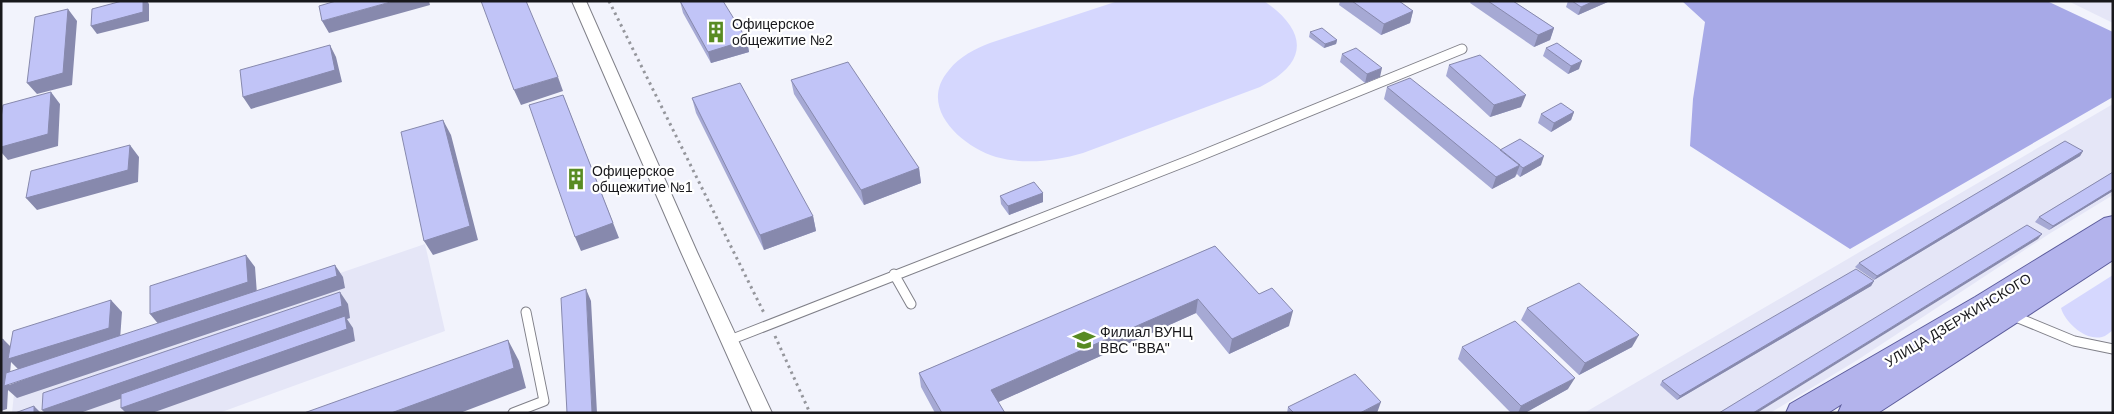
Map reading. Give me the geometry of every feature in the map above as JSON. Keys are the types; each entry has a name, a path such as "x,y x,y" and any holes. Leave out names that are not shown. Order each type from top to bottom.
{"main road":[{"name":"УЛИЦА ДЗЕРЖИНСКОГО","path":"1801,413 1985,305 2113,225"},
{"name":"УЛИЦА ДЗЕРЖИНСКОГО","path":"1853,413 2113,247"}],"street":[{"path":"579,1 689,252 763,413"}],"lane":[{"path":"730,340 894,274 1195,158 1462,49"},
{"path":"894,274 911,304"},
{"path":"514,413 544,401 526,312"},
{"path":"2009,314 2073,339 2100,348 2113,349"}],"path":[{"path":"609,1 770,324 810,413"}],"shaded area":[{"path":"1118,1 1264,1 1289,24 1295,35 1297,46 1294,57 1287,68 1276,78 1260,87 1083,153 1062,158 1018,161 996,157 969,144 947,123 941,111 938,98 940,84 953,65 963,57 973,50 990,43"},
{"path":"1682,1 2047,1 2113,32 2113,97 1850,249 1690,146 1693,99 1705,22"},
{"path":"2068,1 2113,1 2113,23"},
{"path":"2113,104 2113,195 2049,234 1859,359 1770,413 1584,413"},
{"path":"425,244 445,331 219,413 47,413 46,409 35,413 12,413 15,384"},
{"path":"2113,275 2113,330 2102,337 2089,336 2071,324 2061,308"}],"building":[{"path":"122,1 143,1 143,12 91,26 92,9"},
{"path":"336,1 394,1 322,21 319,6"},
{"path":"481,1 526,1 558,77 514,90"},
{"name":"Офицерское общежитие №2","path":"680,1 723,1 747,40 708,52"},
{"path":"1352,1 1399,1 1413,11 1384,24"},
{"path":"1488,1 1513,1 1554,28 1538,35"},
{"path":"1572,1 1594,1 1581,7"},
{"path":"68,9 63,73 27,83 35,17"},
{"path":"1322,28 1337,40 1325,44 1310,32"},
{"path":"1557,43 1582,61 1571,66 1546,48"},
{"path":"330,45 335,70 243,97 240,70"},
{"path":"1356,48 1382,68 1367,74 1342,54"},
{"path":"1480,55 1526,95 1494,105 1449,65"},
{"path":"848,62 919,168 861,190 791,80"},
{"path":"1410,78 1520,165 1496,177 1387,87"},
{"path":"740,83 813,216 760,235 692,98"},
{"path":"51,92 48,134 1,147 3,105"},
{"name":"Офицерское общежитие №1","path":"563,95 613,223 575,237 529,105"},
{"path":"1561,103 1574,112 1554,123 1541,114"},
{"path":"443,120 470,226 424,241 401,132"},
{"path":"1520,139 1544,156 1523,168 1500,150"},
{"path":"2065,141 2083,151 1877,276 1859,263"},
{"path":"130,145 128,170 26,198 31,171"},
{"path":"2113,172 2113,189 2053,226 2039,217"},
{"path":"1034,182 1043,193 1008,206 1000,196"},
{"path":"2027,225 2042,234 1753,413 1719,413"},
{"name":"Филиал ВУНЦ ВВС \"ВВА\"","path":"1215,246 1259,294 1272,288 1293,311 1232,339 1198,299 991,390 1005,413 942,413 919,373"},
{"path":"246,255 248,282 150,314 150,286"},
{"path":"335,265 337,276 4,386 6,373"},
{"path":"1856,269 1874,281 1680,396 1662,381"},
{"path":"1579,283 1639,335 1585,363 1527,308"},
{"path":"586,289 592,413 567,413 561,298"},
{"path":"340,292 342,306 42,410 43,393"},
{"path":"111,300 109,328 8,359 13,331"},
{"path":"345,316 347,329 121,408 121,394"},
{"path":"1515,321 1575,378 1521,406 1462,347"},
{"path":"3,339 1,359 1,340"},
{"path":"508,340 514,368 391,413 304,413"},
{"path":"1355,374 1381,402 1360,413 1294,413 1288,407"},
{"path":"34,406 34,413 15,413"}],"place":[{"name":"Офицерское общежитие №2","path":"716,32"},
{"name":"Офицерское общежитие №1","path":"576,179"},
{"name":"Филиал ВУНЦ ВВС \"ВВА\"","path":"1084,340"}]}
